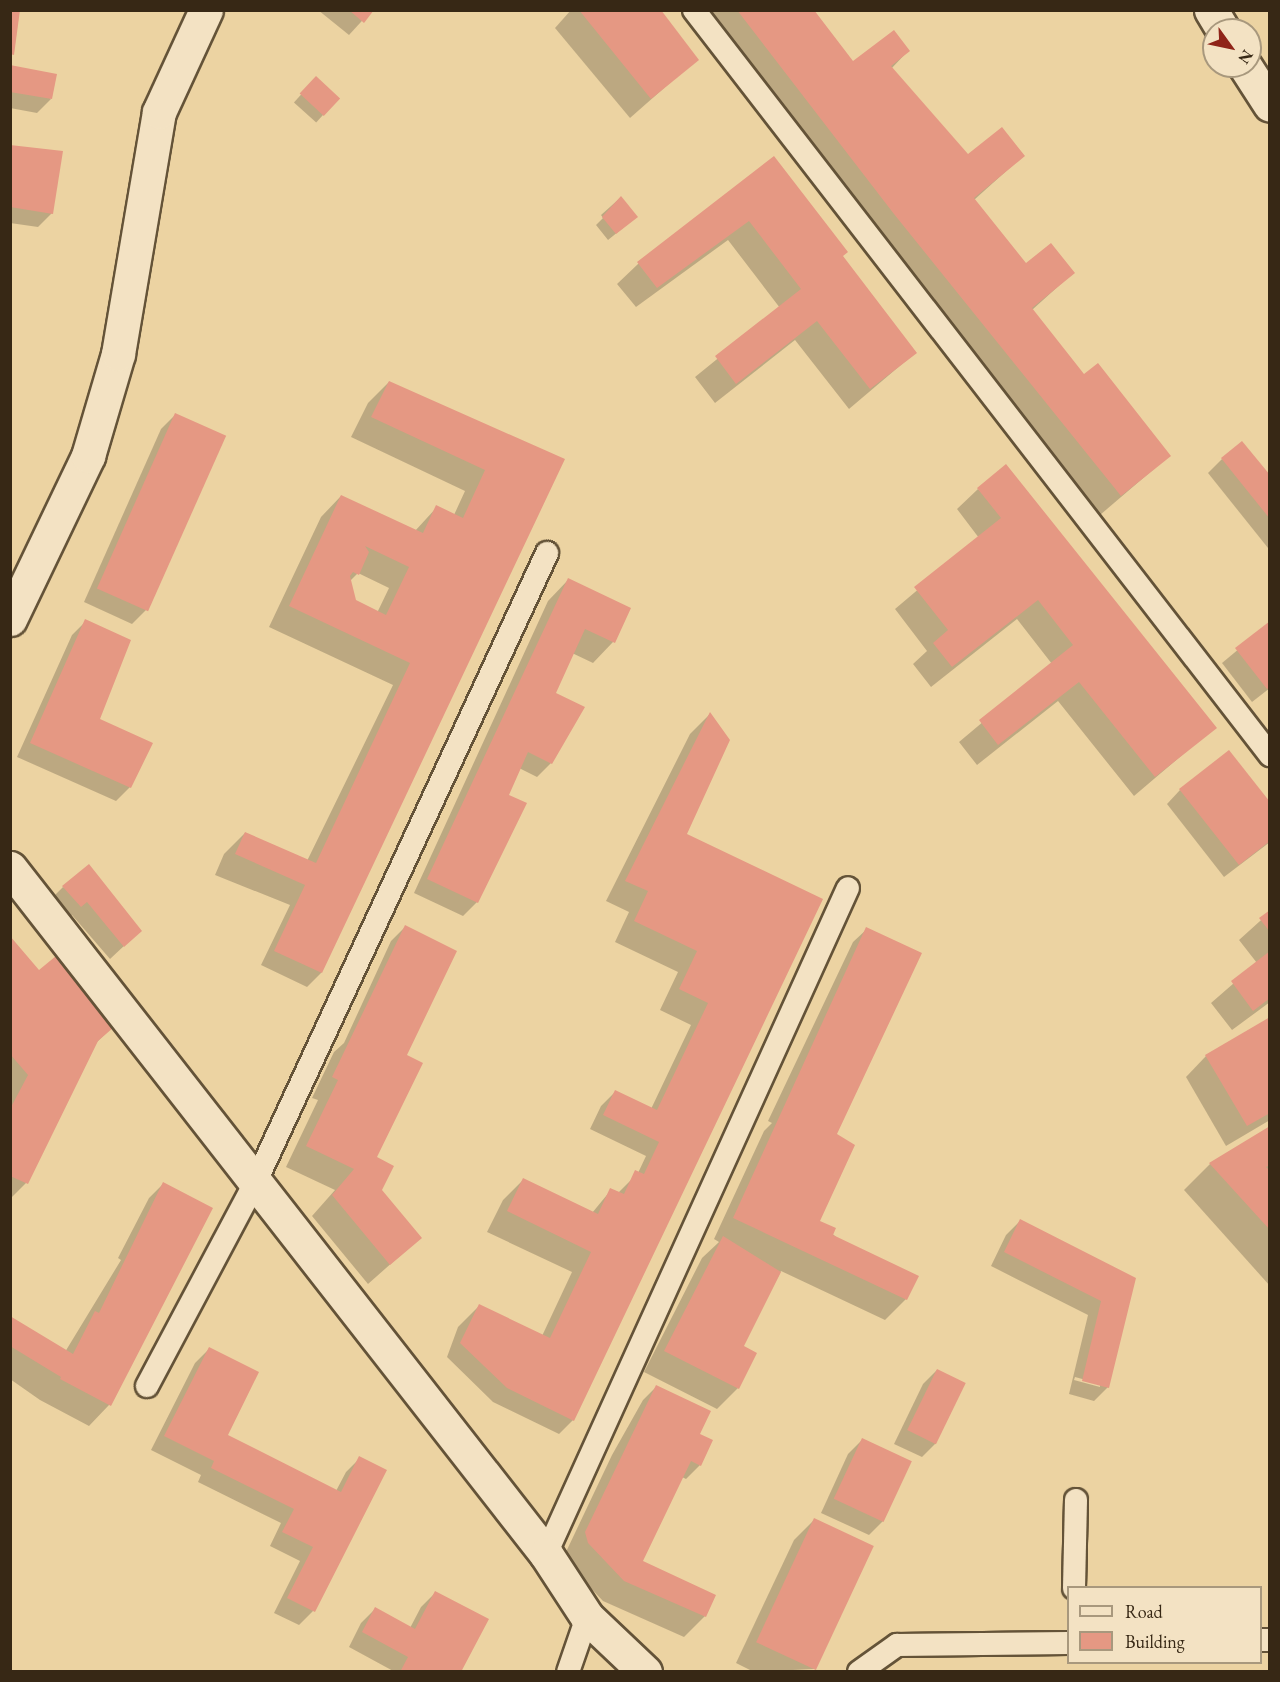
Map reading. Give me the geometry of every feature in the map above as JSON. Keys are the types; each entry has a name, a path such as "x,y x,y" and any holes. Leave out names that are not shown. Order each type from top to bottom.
{"street":[{"path":"10,619 88,456 118,354 159,112 206,10"},
{"path":"1252,78 1269,105"},
{"path":"10,867 257,1179 546,1554 587,1617 645,1671"}],"lane":[{"path":"694,10 1269,755"},
{"path":"147,1386 257,1179 547,553"},
{"path":"546,1554 848,888"},
{"path":"1074,1586 1076,1500"},
{"path":"568,1671 587,1617"},
{"path":"860,1671 897,1645 1067,1643"}],"building":[{"path":"10,10 20,10 14,55 10,54"},
{"path":"349,10 374,10 364,23"},
{"path":"579,10 661,10 699,60 651,99"},
{"path":"737,10 814,10 853,61 894,30 910,51 891,66 968,154 1002,127 1025,156 974,198 1026,263 1051,243 1075,273 1032,308 1084,374 1098,363 1171,456 1121,496 894,214"},
{"path":"10,65 57,74 52,99 10,92"},
{"path":"316,76 340,99 324,116 300,94"},
{"path":"10,145 63,151 53,214 10,207"},
{"path":"774,156 848,252 843,256 917,353 870,389 817,321 736,384 715,356 801,289 749,221 657,288 637,262"},
{"path":"621,196 638,217 616,234 602,217"},
{"path":"389,381 565,459 322,973 274,951 305,885 235,854 245,832 316,863 410,663 289,606 341,495 423,533 436,505 463,518 485,470 371,417","holes":["365,546 409,567 386,615 356,600 350,576 353,572 359,575 369,552"]},
{"path":"175,413 226,436 148,611 97,588"},
{"path":"1242,441 1270,475 1270,519 1221,458"},
{"path":"1006,464 1217,728 1155,777 1079,682 998,745 979,720 1073,645 1038,600 952,667 933,643 948,630 914,587 1001,518 977,488"},
{"path":"568,578 631,608 615,643 585,629 556,693 585,707 552,764 528,752 509,795 527,803 478,903 427,879"},
{"path":"85,619 131,640 100,719 153,743 131,788 30,743"},
{"path":"1270,621 1270,687 1267,689 1235,648"},
{"path":"710,712 730,740 687,834 823,899 574,1421 507,1388 460,1343 479,1304 550,1338 591,1252 507,1211 523,1178 598,1214 610,1188 624,1194 635,1170 644,1174 659,1142 603,1115 615,1090 657,1110 708,1003 679,989 697,951 634,921 648,891 625,881"},
{"path":"1229,750 1270,802 1270,841 1239,865 1179,789"},
{"path":"89,864 142,931 124,947 87,902 81,907 62,886"},
{"path":"1270,910 1270,932 1259,918"},
{"path":"405,925 457,951 407,1055 423,1063 377,1157 394,1166 382,1190 422,1238 390,1265 332,1195 354,1169 306,1146 338,1080 332,1077"},
{"path":"866,927 922,953 837,1134 855,1145 820,1221 836,1228 833,1235 919,1276 907,1300 733,1218"},
{"path":"10,936 39,970 56,956 114,1027 98,1041 28,1184 10,1176 10,1109 28,1075 10,1054"},
{"path":"1270,951 1270,998 1253,1011 1231,981"},
{"path":"1270,1017 1270,1113 1247,1126 1205,1055"},
{"path":"1270,1126 1270,1165 1266,1167 1270,1171 1270,1230 1209,1163"},
{"path":"163,1182 213,1208 111,1406 60,1379 61,1377 10,1346 10,1316 73,1354 95,1311 99,1313"},
{"path":"1020,1219 1136,1278 1109,1388 1082,1381 1101,1301 1004,1252"},
{"path":"723,1236 781,1272 744,1346 757,1353 739,1389 664,1351"},
{"path":"209,1347 259,1372 228,1435 341,1492 359,1456 387,1470 315,1612 287,1598 313,1547 282,1532 294,1509 211,1468 214,1461 164,1436"},
{"path":"937,1369 966,1383 936,1444 907,1430"},
{"path":"656,1385 711,1411 700,1434 713,1440 701,1466 691,1461 643,1561 716,1595 706,1617 624,1581 588,1543 585,1532"},
{"path":"862,1438 912,1461 884,1522 834,1499"},
{"path":"814,1518 874,1546 816,1670 756,1642"},
{"path":"435,1591 489,1619 461,1672 400,1672 408,1657 362,1632 375,1607 415,1629"}]}
